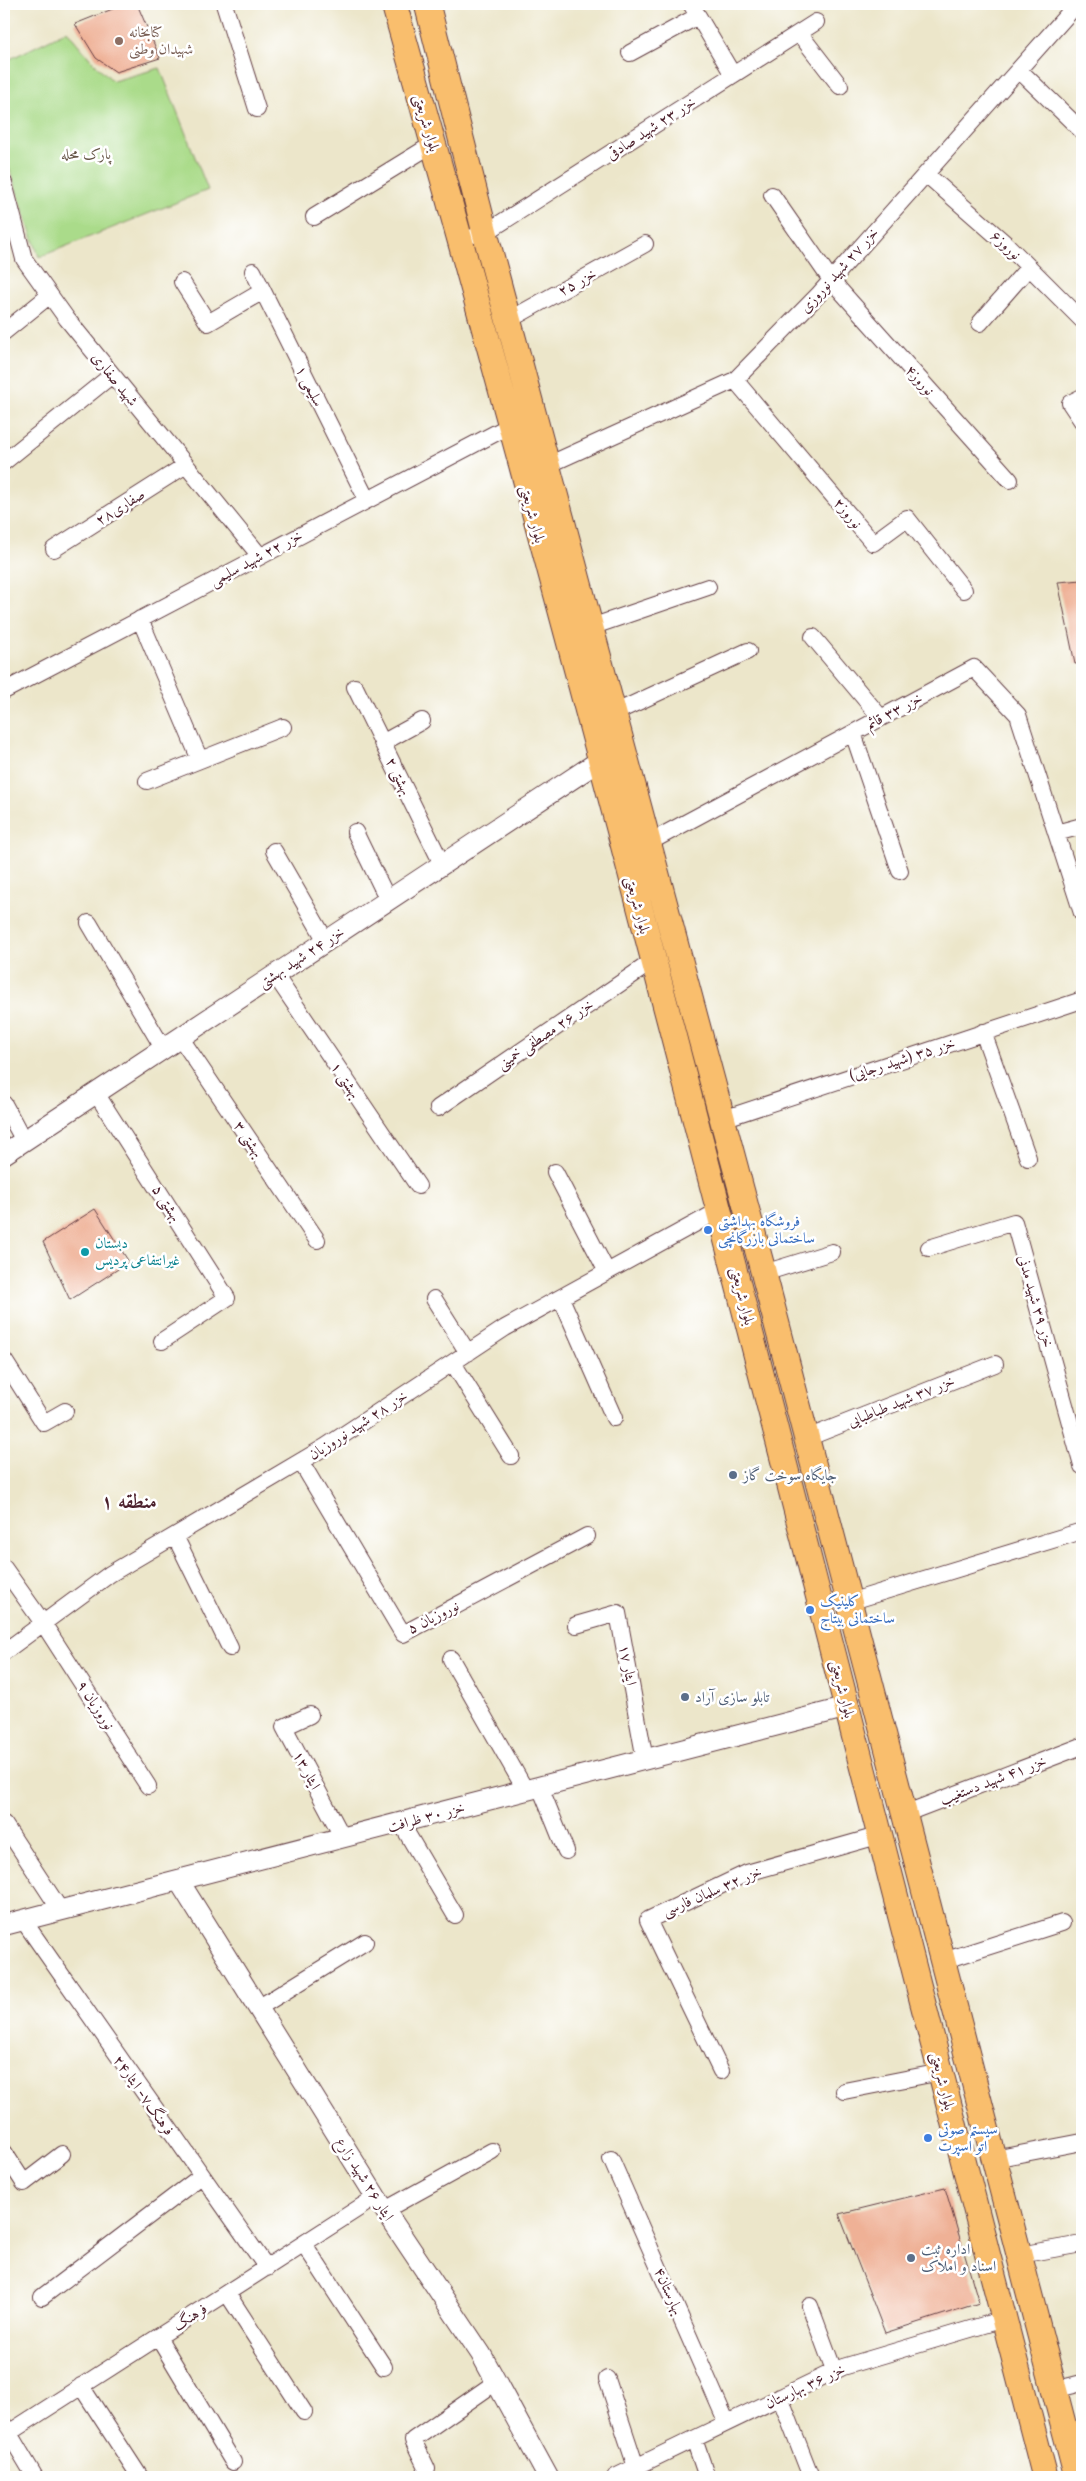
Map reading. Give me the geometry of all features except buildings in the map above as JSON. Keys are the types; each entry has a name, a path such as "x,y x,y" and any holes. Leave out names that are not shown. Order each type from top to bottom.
{"main road":[{"name":"بلوار شریعتی","path":"394,4 720,1210 1045,2477"},
{"name":"بلوار شریعتی","path":"427,4 485,233 764,1273 1077,2477"},
{"path":"902,1918 930,1912"}],"street":[{"path":"224,4 257,109"},
{"name":"خزر ۲۷ شهید نوروزی","path":"548,465 735,380 831,280 1077,4"},
{"path":"630,53 695,10 733,75"},
{"name":"خزر ۲۳ شهید صادقی","path":"459,239 485,233 816,22"},
{"path":"799,33 840,86"},
{"path":"1019,70 1082,131"},
{"path":"314,217 433,144"},
{"name":"نوروز۶","path":"926,174 1029,267 1082,320"},
{"name":"شهید صفاری","path":"4,183 24,258 112,375 260,556"},
{"name":"نوروز۴","path":"772,196 831,280 1010,480"},
{"name":"خزر ۲۵","path":"509,320 645,244"},
{"path":"980,323 1029,267"},
{"name":"سلیمی ۱","path":"253,271 367,500"},
{"path":"182,282 208,323 262,291"},
{"path":"4,332 50,295"},
{"path":"4,462 112,375"},
{"name":"نوروز۲","path":"735,380 873,543 907,518 964,590"},
{"path":"1082,396 1070,403 1082,421"},
{"name":"خزر ۲۲ شهید سلیمی","path":"4,691 509,426"},
{"name":"صفاری۲۸","path":"54,549 186,466"},
{"path":"591,627 708,587"},
{"path":"140,619 200,760"},
{"path":"814,637 881,718"},
{"path":"614,713 748,651"},
{"name":"خزر ۳۳ قائم","path":"648,843 974,668 1018,715 1056,833"},
{"name":"بهشتی ۲","path":"355,687 442,864"},
{"path":"382,743 422,721"},
{"path":"147,781 284,727"},
{"path":"853,733 900,871"},
{"name":"خزر ۲۴ شهید بهشتی","path":"4,1154 599,761"},
{"path":"1082,826 1056,833 1082,913"},
{"path":"355,832 388,900"},
{"path":"274,851 326,941"},
{"path":"89,923 163,1048"},
{"name":"خزر ۲۶ مصطفی خمینی","path":"438,1108 653,961"},
{"name":"بهشتی ۱","path":"275,975 418,1186"},
{"name":"خزر ۳۵ (شهید رجایی)","path":"723,1119 1082,1001"},
{"path":"983,1032 1028,1158"},
{"name":"بهشتی ۳","path":"180,1037 318,1240"},
{"name":"بهشتی ۵","path":"96,1093 227,1298 162,1341"},
{"path":"4,1104 24,1141"},
{"path":"555,1172 607,1272"},
{"name":"خزر ۲۸ شهید نوروزیان","path":"4,1652 110,1574 301,1462 505,1328 720,1210"},
{"name":"خزر ۳۹ شهید مدنی","path":"929,1248 1014,1222 1082,1466"},
{"path":"764,1273 832,1252"},
{"path":"561,1298 614,1418"},
{"path":"434,1299 468,1353"},
{"path":"4,1360 44,1422 65,1411"},
{"path":"453,1363 511,1456"},
{"name":"خزر ۳۷ شهید طباطبایی","path":"807,1438 995,1364"},
{"name":"نوروزیان ۵","path":"301,1462 404,1634 587,1536"},
{"path":"849,1602 1082,1530"},
{"path":"175,1536 230,1648"},
{"name":"نوروزیان ۹","path":"4,1568 43,1623 148,1786"},
{"name":"ایثار ۱۷","path":"576,1625 618,1613 646,1760"},
{"path":"451,1659 533,1789 566,1851"},
{"name":"خزر ۳۰ ظرافت","path":"13,1923 848,1707"},
{"name":"ایثار ۱۳","path":"310,1715 284,1727 343,1838"},
{"name":"خزر ۴۱ شهید دستغیب","path":"904,1814 1082,1746"},
{"path":"401,1823 455,1915"},
{"path":"4,1824 61,1911"},
{"name":"خزر ۳۲ سلمان فارسی","path":"721,2071 648,1920 747,1873 881,1835"},
{"name":"ایثار ۲۶ شهید زارع","path":"179,1881 380,2204 480,2354 548,2477"},
{"name":"فرهنگ۷- ایثار۲۴","path":"13,1923 266,2268"},
{"path":"943,1961 1062,1923"},
{"path":"258,2008 365,1942"},
{"path":"844,2090 941,2072"},
{"path":"994,2159 1082,2142"},
{"name":"فرهنگ","path":"5,2431 82,2386 304,2244 380,2204 492,2151"},
{"path":"4,2152 24,2183 62,2154"},
{"name":"بهارستان۴","path":"611,2159 727,2423"},
{"path":"42,2297 200,2176"},
{"path":"304,2244 384,2367"},
{"path":"1019,2255 1082,2244"},
{"path":"227,2293 304,2412"},
{"path":"810,2306 834,2371"},
{"name":"خزر ۳۶ بهارستان","path":"615,2477 834,2371 1004,2319"},
{"path":"158,2337 233,2462"},
{"path":"606,2379 636,2467"},
{"path":"427,2469 413,2440 496,2382"},
{"path":"1054,2390 1082,2383"},
{"path":"82,2386 140,2477"},
{"path":"780,2397 811,2477"},
{"path":"5,2431 35,2477"},
{"path":"694,2439 707,2477"}],"green space":[{"name":"پارک محله","path":"67,31 92,61 113,81 160,68 208,190 39,257 4,153 4,62"}],"place":[{"name":"کتابخانه شهیدان وطنی","path":"119,41"},
{"name":"فروشگاه بهداشتی ساختمانی بازرگانچی","path":"708,1230"},
{"name":"دبستان غیرانتفاعی پردیس","path":"85,1252"},
{"name":"جایگاه سوخت گاز","path":"733,1475"},
{"name":"کلینیک ساختمانی بیتاج","path":"810,1610"},
{"name":"تابلو سازی آراد","path":"685,1697"},
{"name":"سیستم صوتی اتو اسپرت","path":"928,2138"},
{"name":"اداره ثبت اسناد و املاک","path":"911,2258"}],"district":[{"name":"منطقه ۱","path":"129,1501"}]}
